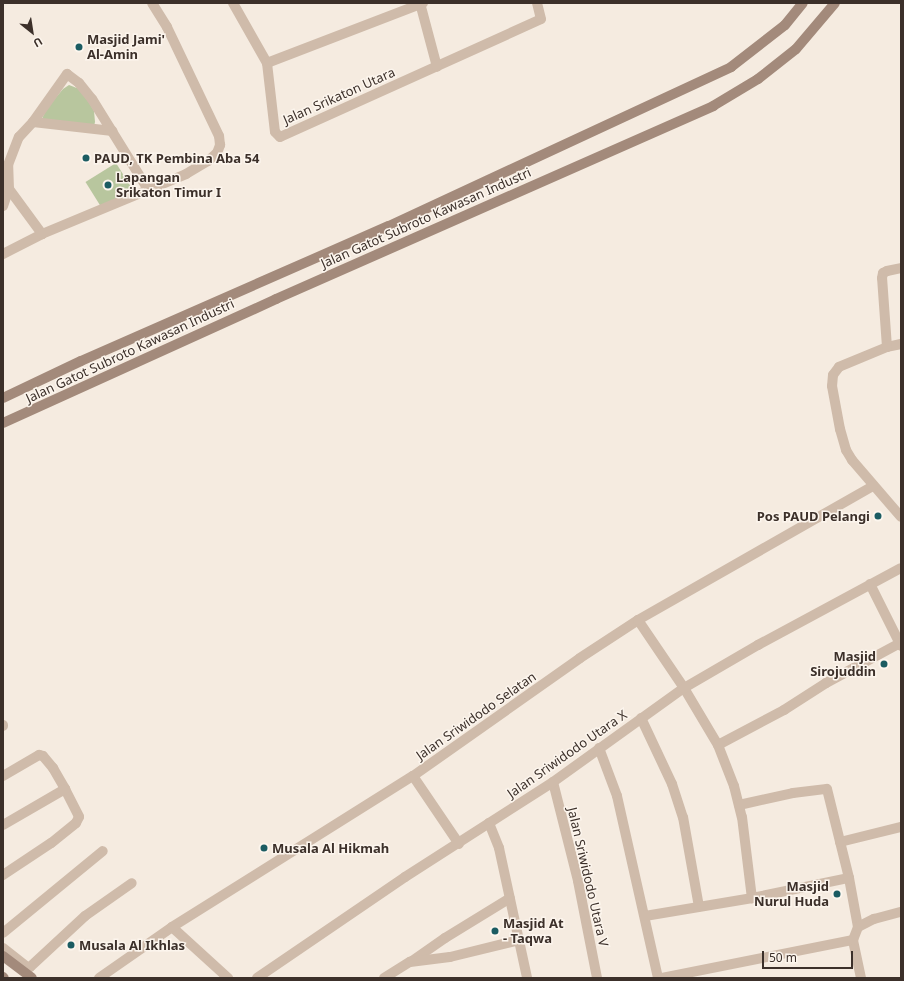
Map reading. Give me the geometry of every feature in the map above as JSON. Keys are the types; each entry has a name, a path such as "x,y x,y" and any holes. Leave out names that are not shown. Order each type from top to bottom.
{"street":[{"path":"3,254 42,234 149,190 208,161 217,153 220,145 219,136 167,27 152,3"},
{"name":"Jalan Srikaton Utara","path":"233,3 267,64 275,132 280,136 437,67 541,19 537,3"},
{"path":"267,64 421,3 437,67"},
{"name":"Jalan Gatot Subroto Kawasan Industri","path":"3,398 88,358 396,223 731,67 784,25 803,3"},
{"name":"Jalan Gatot Subroto Kawasan Industri","path":"3,423 262,305 713,106 758,79 796,49 835,3"},
{"path":"3,206 9,189 8,165 19,137 33,122 67,74 80,83 92,99 149,190"},
{"path":"33,122 112,131"},
{"path":"9,189 42,234"},
{"path":"888,347 882,278 883,273 901,268"},
{"path":"901,344 888,347 839,367 833,375 832,386 837,415 846,450 852,460 873,486 901,517"},
{"name":"Jalan Sriwidodo Selatan","path":"99,978 172,927 413,776 580,658 638,620 873,486"},
{"name":"Jalan Sriwidodo Utara X","path":"257,978 405,877 459,844 553,782 684,688 758,645 901,568"},
{"path":"718,745 784,710 826,683 901,644 870,584"},
{"path":"638,620 684,688 718,745 734,786 739,805 748,856 752,898"},
{"path":"641,718 672,784 683,817 699,906"},
{"path":"600,748 617,796 658,978"},
{"path":"3,776 39,755 45,758 65,789 79,817 76,823 44,849 3,875"},
{"path":"413,776 459,844"},
{"name":"Jalan Sriwidodo Utara V","path":"553,782 578,881 597,978"},
{"path":"3,826 65,789"},
{"path":"739,805 793,793 827,789 849,878 858,927 853,940 860,978"},
{"path":"489,824 499,848 527,978"},
{"path":"840,842 901,827"},
{"path":"3,933 103,850"},
{"path":"645,916 752,898 849,878"},
{"path":"3,948 27,967 30,967 85,916 132,883"},
{"path":"384,978 510,898"},
{"path":"858,927 874,919 901,912"},
{"path":"172,927 228,978"},
{"path":"410,962 450,957 519,940"},
{"path":"662,978 853,940"},
{"path":"3,956 32,978"}],"green space":[{"path":"69,85 82,90 94,111 94,126 41,121 47,108 63,89"},
{"name":"Lapangan Srikaton Timur I","path":"116,163 132,189 102,208 85,182"}],"place":[{"name":"Masjid Jami' Al-Amin","path":"79,47"},
{"name":"PAUD, TK Pembina Aba 54","path":"86,158"},
{"name":"Lapangan Srikaton Timur I","path":"108,185"},
{"name":"Pos PAUD Pelangi","path":"878,516"},
{"name":"Masjid Sirojuddin","path":"884,664"},
{"name":"Musala Al Hikmah","path":"264,848"},
{"name":"Masjid Nurul Huda","path":"837,894"},
{"name":"Masjid At - Taqwa","path":"495,931"},
{"name":"Musala Al Ikhlas","path":"71,945"}]}
